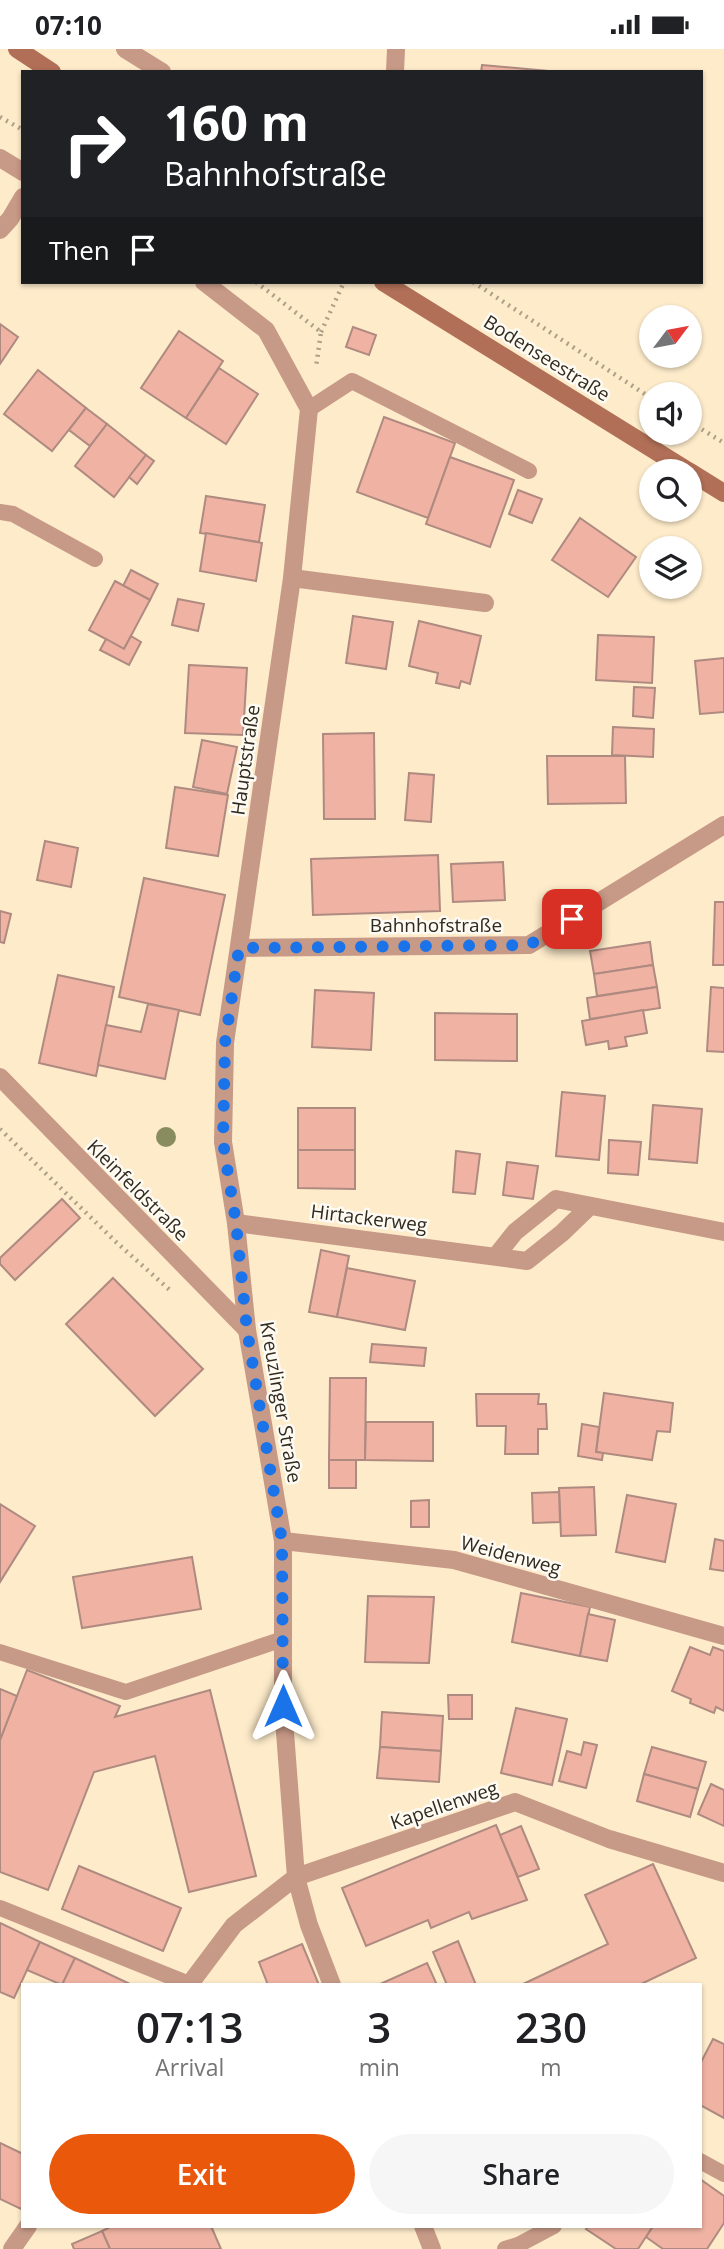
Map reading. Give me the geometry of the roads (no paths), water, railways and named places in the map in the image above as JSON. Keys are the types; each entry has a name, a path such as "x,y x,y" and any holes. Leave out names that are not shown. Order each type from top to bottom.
{"main road":[{"path":"17,49 49,70"},
{"name":"Bodenseestraße","path":"386,284 670,459"},
{"name":"Bodenseestraße","path":"702,479 724,493"}],"street":[{"path":"125,49 159,70"},
{"path":"395,70 396,49"},
{"path":"0,158 21,171"},
{"path":"0,230 21,200"},
{"path":"207,284 266,330 309,409"},
{"name":"Hauptstraße","path":"239,948 292,578 309,409"},
{"path":"292,578 485,603"},
{"name":"Bahnhofstraße","path":"239,948 529,945 724,825"},
{"name":"Kreuzlinger Straße","path":"239,948 225,1043 223,1142 236,1223 247,1330 282,1541 283,1706 296,1877 309,1925 331,1983"},
{"name":"Kleinfeldstraße","path":"0,1077 247,1330"},
{"path":"496,1256 515,1232 556,1199 724,1232"},
{"name":"Hirtackerweg","path":"236,1223 527,1261 590,1206"},
{"name":"Weidenweg","path":"282,1541 454,1560 724,1636"},
{"name":"Kapellenweg","path":"190,1983 234,1925 296,1877 515,1802 609,1839 724,1873"},
{"path":"12,2249 27,2228"},
{"path":"424,2228 432,2249"}],"lane":[{"path":"309,409 352,381 529,471"},
{"path":"0,512 13,514 95,559"},
{"path":"0,1652 126,1692 283,1639"},
{"path":"0,1907 187,1983"},
{"path":"702,2162 724,2174"},
{"path":"505,2249 550,2228"}]}
